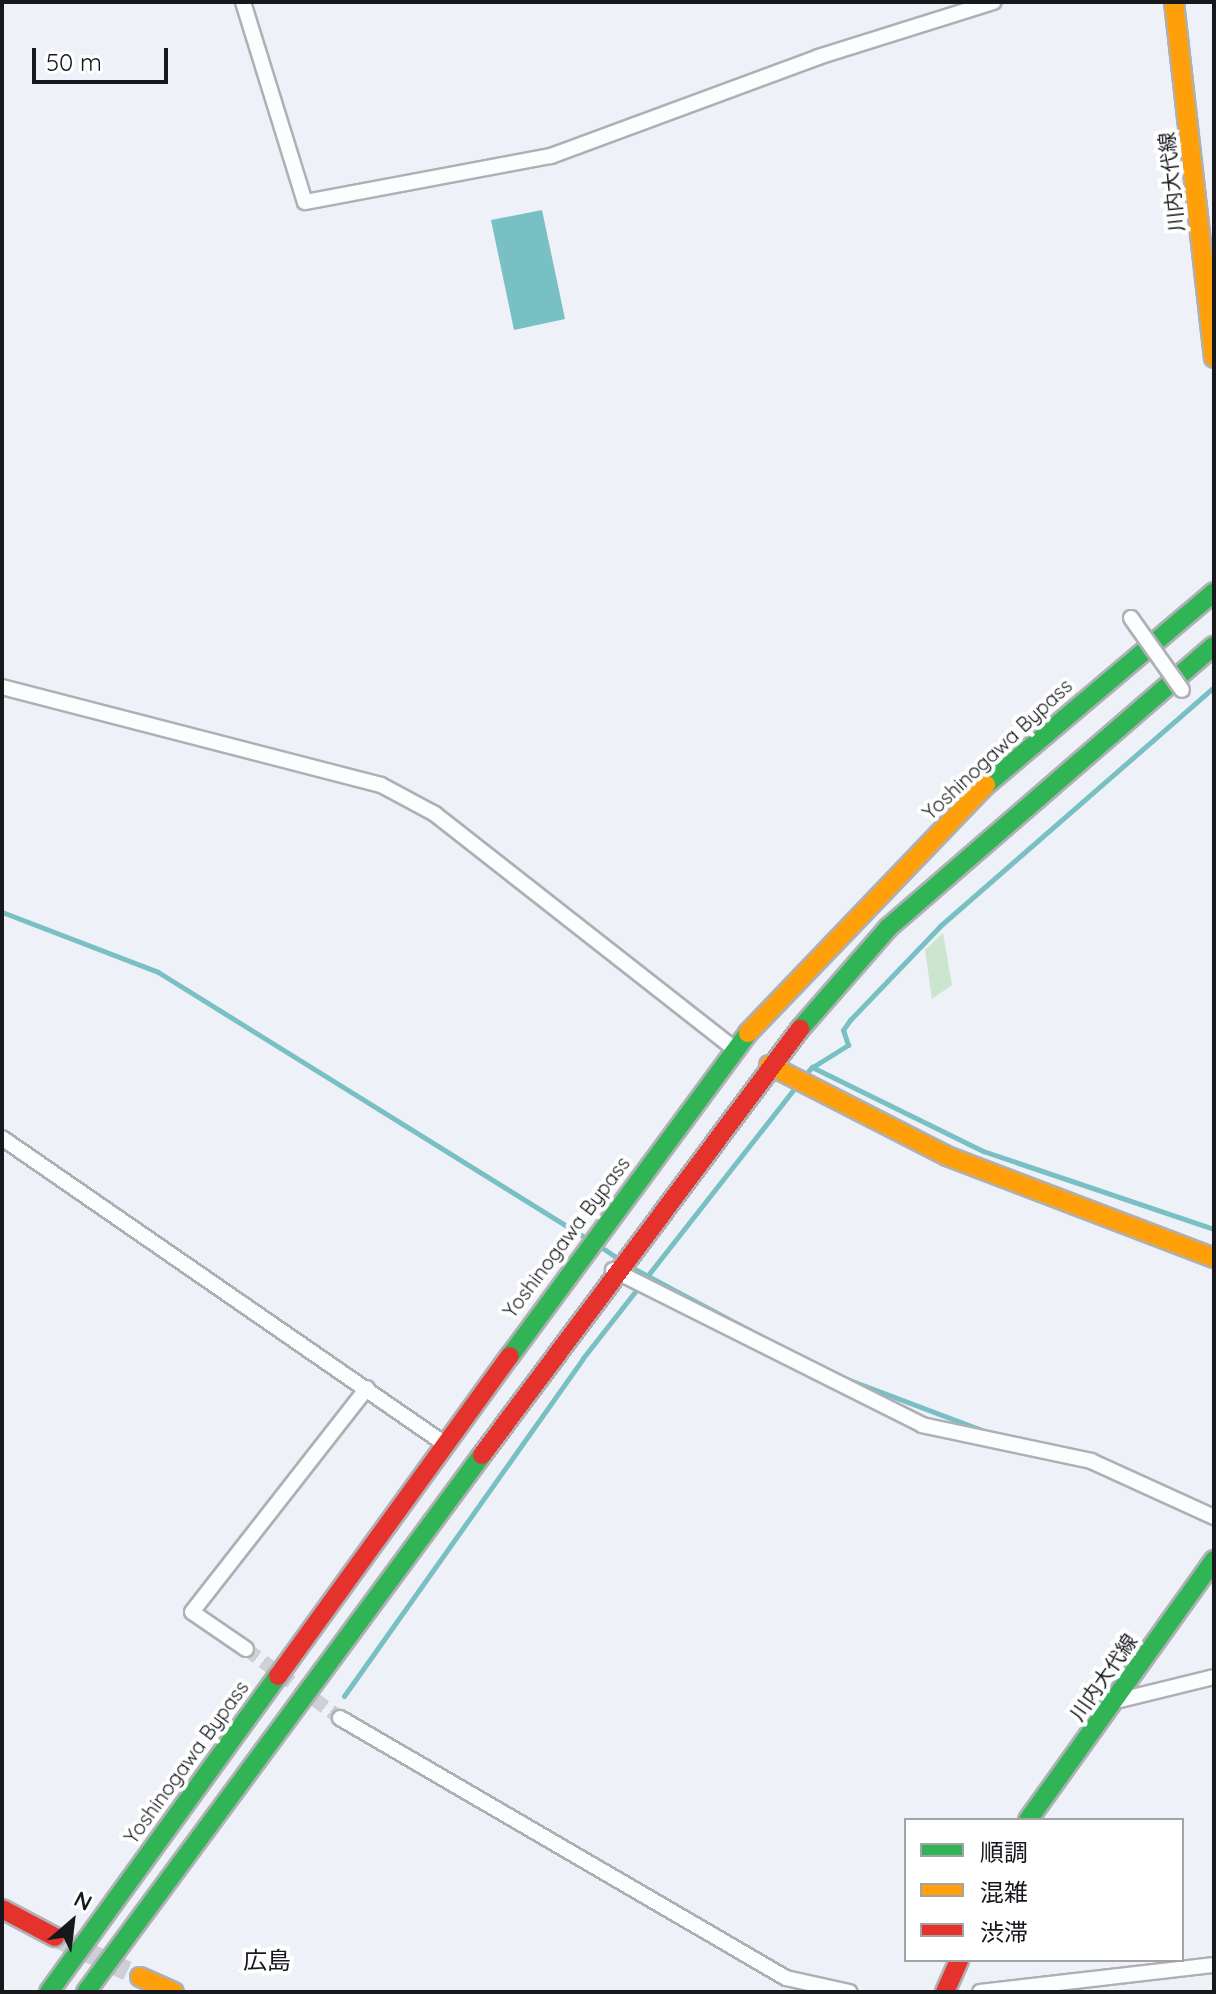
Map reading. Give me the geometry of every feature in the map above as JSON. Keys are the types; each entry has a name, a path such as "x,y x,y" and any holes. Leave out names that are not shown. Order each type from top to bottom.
{"main road":[{"name":"川内大代線","path":"1174,2 1214,358"},
{"name":"Yoshinogawa Bypass","path":"49,1992 442,1442 733,1048 996,775 1214,592"},
{"path":"86,1992 613,1270 769,1065 888,928 1214,646"},
{"path":"769,1065 947,1156 1214,1258"},
{"name":"川内大代線","path":"1029,1818 1214,1560"},
{"path":"2,1909 55,1937"},
{"path":"945,1992 958,1962"},
{"path":"140,1977 174,1992"}],"street":[{"path":"243,2 305,202 551,156 818,57 994,2"},
{"path":"1131,618 1182,690"},
{"path":"2,687 381,785 435,814 733,1048"},
{"path":"2,1138 442,1442"},
{"path":"613,1270 922,1425 1091,1461 1214,1517"},
{"path":"246,1649 192,1612 367,1388"},
{"path":"1112,1702 1214,1677"},
{"path":"340,1718 786,1978 849,1992"},
{"path":"980,1992 1214,1965"}],"green space":[{"path":"943,933 952,985 932,999 925,950"}],"water":[{"path":"542,210 565,319 514,330 491,220"}],"waterway":[{"path":"811,1068 848,1045 843,1030 850,1020 940,926 1214,687"},
{"path":"2,912 158,972 586,1238"},
{"path":"805,1075 812,1067 983,1151 1214,1229"},
{"path":"344,1696 583,1358 796,1086"},
{"path":"598,1245 616,1257"},
{"path":"631,1267 760,1336"},
{"path":"844,1378 992,1434"}],"tunnel":[{"path":"246,1649 340,1718"},
{"path":"55,1937 140,1977"}],"traffic: fast":[{"path":"986,785 1214,592"},
{"path":"800,1029 888,928 1214,646"},
{"path":"510,1356 748,1033"},
{"path":"86,1992 482,1455"},
{"path":"1029,1818 1214,1560"},
{"path":"49,1992 278,1676"}],"traffic: slow":[{"path":"1174,2 1214,358"},
{"path":"748,1033 986,785"},
{"path":"769,1065 947,1156 1214,1258"},
{"path":"140,1977 174,1992"}],"traffic: jam":[{"path":"482,1455 800,1029"},
{"path":"278,1676 510,1356"},
{"path":"2,1909 55,1937"},
{"path":"945,1992 958,1962"}],"district":[{"name":"広島","path":"267,1961"}]}
